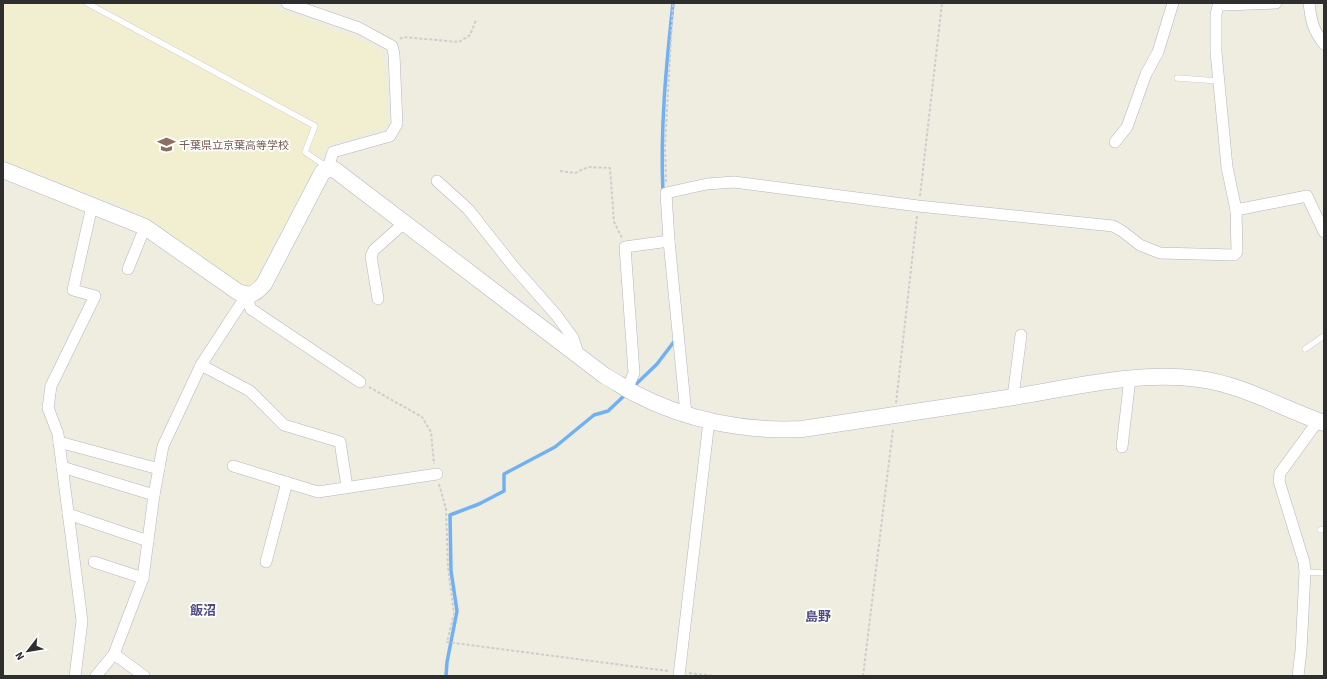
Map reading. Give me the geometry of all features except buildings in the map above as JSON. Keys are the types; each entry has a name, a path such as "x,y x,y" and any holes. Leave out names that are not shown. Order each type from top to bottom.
{"street":[{"path":"98,676 114,654 143,578 154,495 163,446 201,365 246,296 257,292 264,284 322,173 328,168 333,152 390,136 397,124 394,54 392,46 359,28 287,3"},
{"path":"1116,142 1127,126 1146,74 1158,52 1173,3"},
{"path":"686,414 669,240 666,193 707,184 734,182 918,206 1113,226 1122,230 1140,245 1160,253 1234,255 1237,252 1236,210 1227,167 1216,52 1216,14 1219,3 1224,5 1276,3"},
{"path":"1309,3 1311,17 1316,33 1324,44"},
{"path":"328,168 335,170 605,376 656,403 709,421 756,429 802,429 1130,378 1158,376 1200,379 1235,388 1321,422 1280,473 1279,481 1304,562 1305,572 1301,651 1298,676"},
{"path":"3,170 145,227 238,292 246,296 251,309 360,382"},
{"path":"437,181 468,209 557,316 573,338 579,357"},
{"path":"1236,210 1307,196 1324,232"},
{"path":"75,676 82,621 58,434 48,408 51,386 95,296 73,290 92,206"},
{"path":"378,299 371,256 374,250 404,223"},
{"path":"128,269 145,227"},
{"path":"627,389 634,373 625,247 669,240"},
{"path":"1013,397 1021,335"},
{"path":"201,365 250,391 284,425 340,442 347,487"},
{"path":"1122,446 1130,378"},
{"path":"679,674 709,421"},
{"path":"59,442 159,469"},
{"path":"233,466 318,492 437,474"},
{"path":"62,467 154,495"},
{"path":"266,562 287,482"},
{"path":"68,514 148,541"},
{"path":"94,562 143,578"},
{"path":"114,654 144,676"}],"lane":[{"path":"87,3 315,126 304,152 328,168"},
{"path":"1177,78 1219,81"},
{"path":"1305,349 1324,336"},
{"path":"1305,572 1324,573"}],"path":[{"path":"666,193 665,146 672,3"},
{"path":"392,46 403,37 460,42 470,35 476,20"},
{"path":"560,171 574,173 588,167 610,168 614,222 625,247"},
{"path":"360,382 422,417 431,432 434,464 446,509 448,567 454,614 447,642 679,674 715,676"},
{"path":"863,676 894,415"}],"shaded area":[{"name":"千葉県立京葉高等学校","path":"3,3 261,3 355,38 378,49 384,56 387,123 381,129 333,143 326,147 253,283 242,286 230,281 155,224 135,212 113,202 27,172 3,161"}],"waterway":[{"path":"663,193 663,122 673,3"},
{"path":"632,388 657,364 676,339"},
{"path":"446,676 447,662 457,611 451,571 450,515 479,504 504,491 504,474 555,447 594,415 608,411 626,394"}],"place":[{"name":"千葉県立京葉高等学校","path":"166,145"}],"district":[{"name":"飯沼","path":"203,611"},
{"name":"島野","path":"818,617"}]}
